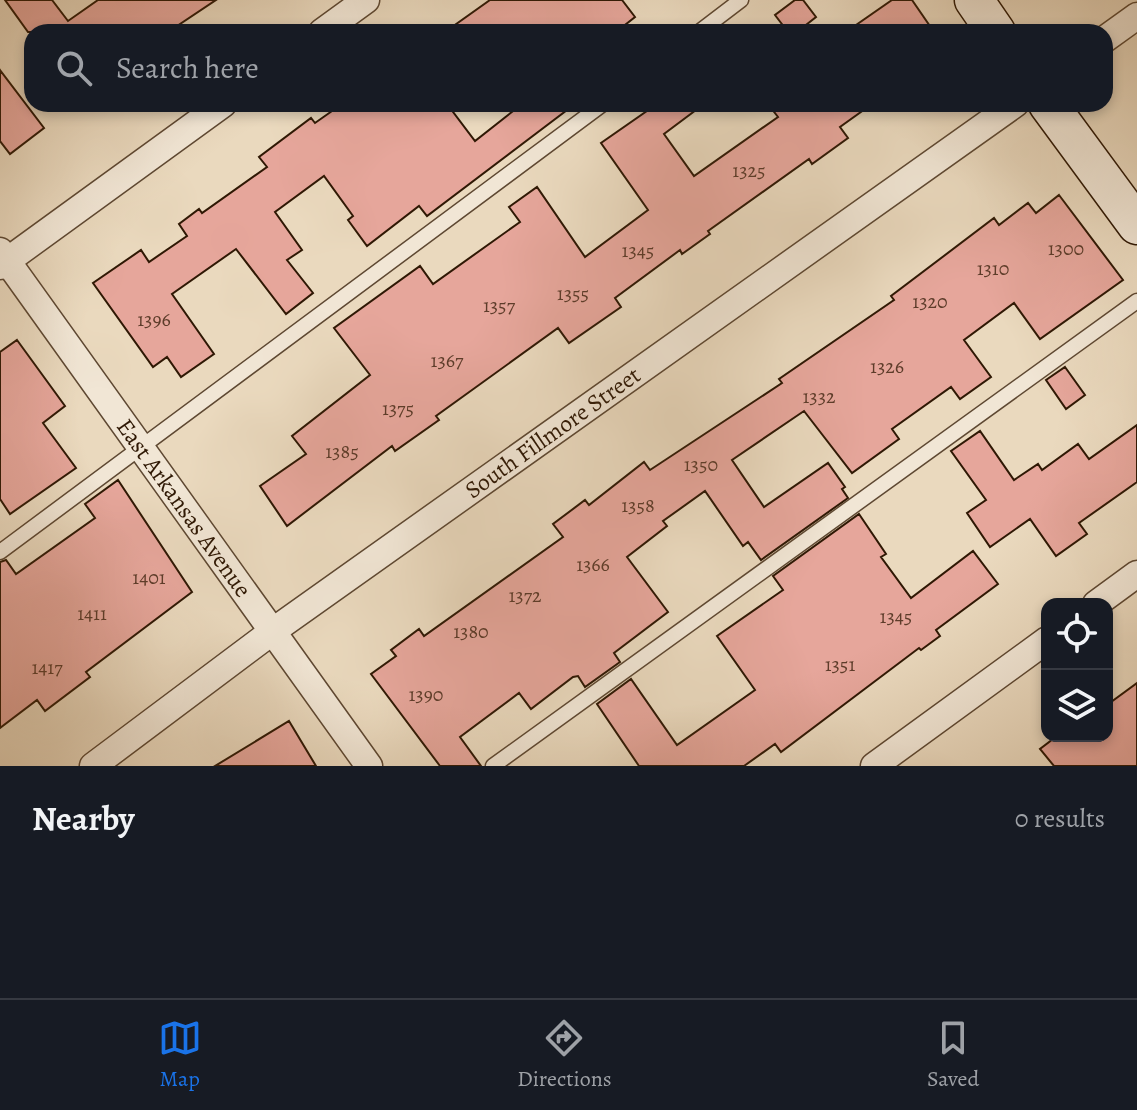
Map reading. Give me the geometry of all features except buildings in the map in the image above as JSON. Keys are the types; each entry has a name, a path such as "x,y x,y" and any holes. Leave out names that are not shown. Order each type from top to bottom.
{"street":[{"path":"333,24 366,0"},
{"path":"974,0 990,24"},
{"path":"1113,33 1137,16"},
{"path":"2,259 212,112"},
{"name":"South Fillmore Street","path":"93,766 273,631 1004,112"},
{"path":"1054,112 1137,225"},
{"name":"East Arkansas Avenue","path":"2,259 143,449 369,766"},
{"path":"1104,598 1137,574"},
{"path":"874,766 1041,644"}],"lane":[{"path":"710,24 741,0"},
{"path":"0,552 143,449 592,112"},
{"path":"493,766 1137,301"}]}
